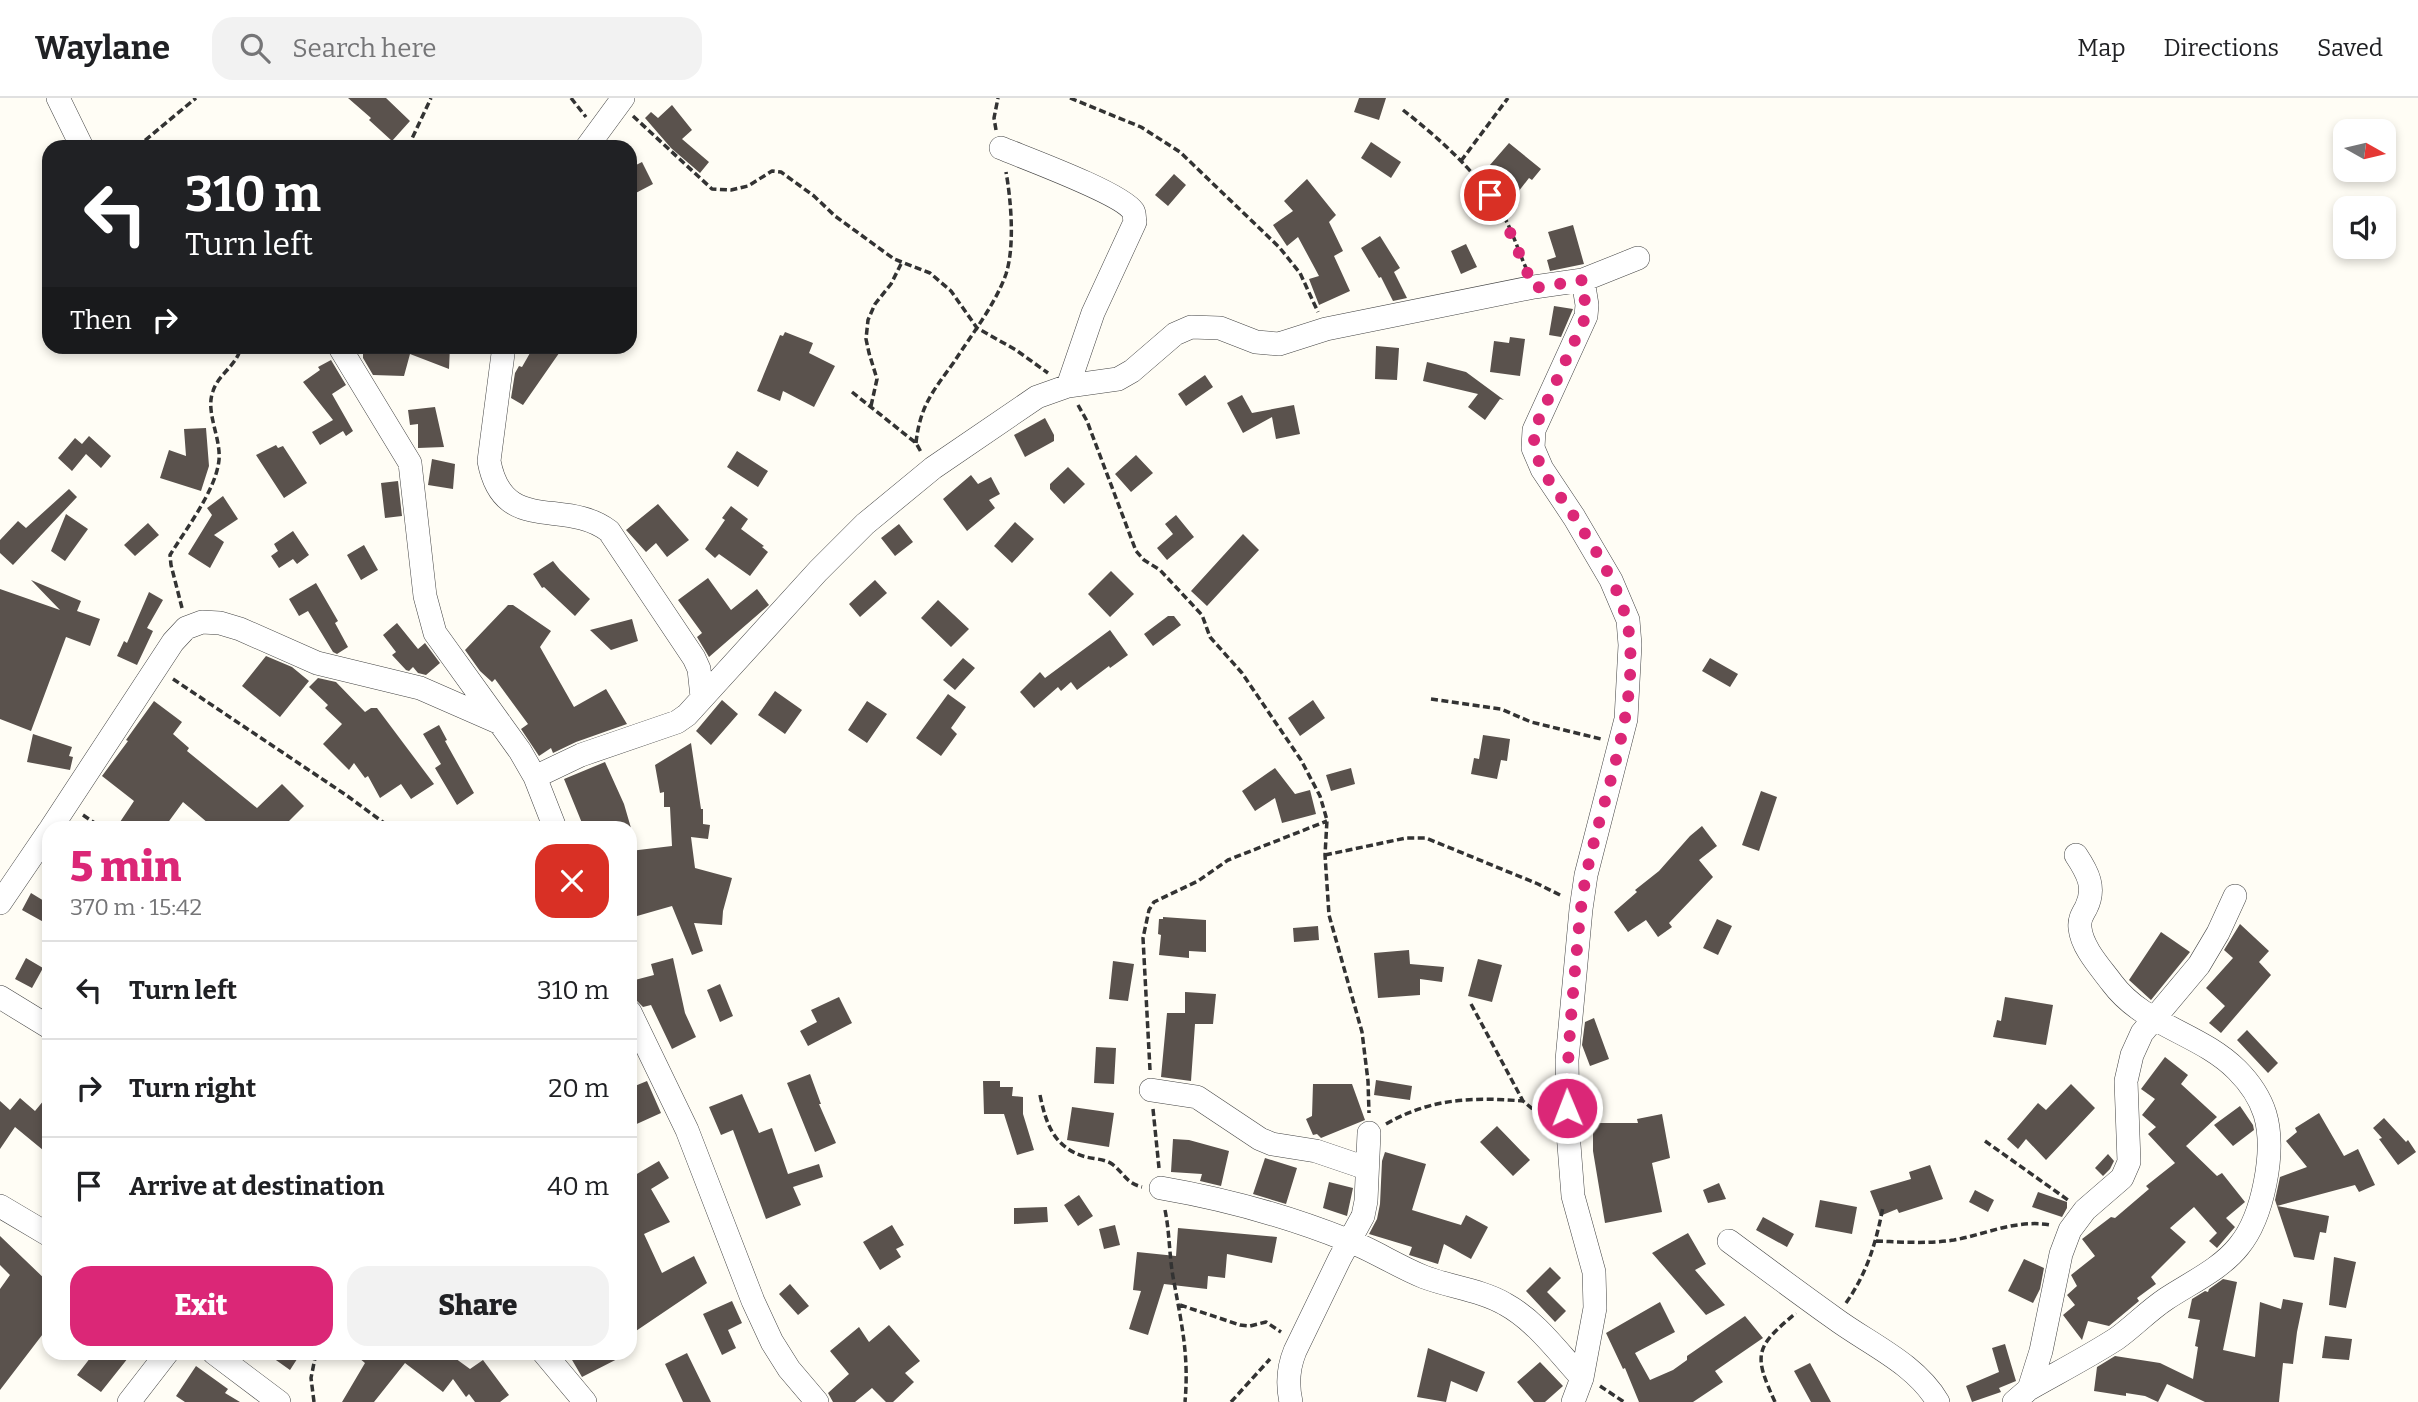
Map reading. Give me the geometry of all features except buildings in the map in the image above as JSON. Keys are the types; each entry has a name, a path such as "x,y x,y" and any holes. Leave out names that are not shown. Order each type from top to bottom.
{"street":[{"path":"58,98 79,140"},
{"path":"592,140 622,100"},
{"path":"1001,148 1116,198 1133,211 1135,222 1093,313 1068,386"},
{"path":"536,776 581,755 677,722 856,534 933,468 1037,397 1068,386 1118,379 1132,371 1175,334 1191,327 1220,328 1256,342 1279,344 1326,329 1583,280 1639,258"},
{"path":"1573,1402 1581,1378 1595,1308 1594,1272 1573,1196 1568,1132 1567,1060 1586,875 1626,719 1630,668 1628,620 1611,580 1542,469 1533,449 1534,430 1586,316 1583,280"},
{"path":"344,354 410,463 425,596 435,633 536,776 552,821"},
{"path":"503,354 489,461 492,479 509,501 530,511 582,517 609,531 694,658 699,669 702,697"},
{"path":"55,821 173,642 186,628 202,622 230,626 317,663 419,688 500,723"},
{"path":"0,903 42,841"},
{"path":"2022,1396 2116,1339 2159,1304 2229,1257 2240,1245 2253,1222 2263,1194 2269,1152 2266,1116 2256,1094 2238,1070 2186,1035 2153,1020 2114,985 2083,938 2081,917 2092,895 2086,869 2077,855"},
{"path":"2022,1396 2041,1351 2061,1254 2070,1230 2085,1210 2122,1178 2129,1162 2126,1081 2132,1055 2142,1033 2199,965 2235,896"},
{"path":"0,997 42,1023"},
{"path":"637,1026 687,1130 753,1301 772,1342 789,1370 817,1402"},
{"path":"1151,1090 1197,1097 1260,1139 1272,1144 1316,1151 1366,1168"},
{"path":"1291,1402 1291,1345 1363,1216 1369,1133"},
{"path":"1161,1188 1255,1209 1349,1241 1422,1276 1504,1303 1543,1335 1581,1378"},
{"path":"0,1206 42,1231"},
{"path":"1729,1241 1919,1377 1938,1402"},
{"path":"129,1402 162,1360"},
{"path":"223,1360 279,1402"},
{"path":"550,1360 586,1402"}],"path":[{"path":"145,140 196,98"},
{"path":"411,140 431,98"},
{"path":"916,443 922,411 977,328 1006,272 1010,242 1010,194 994,118 998,98"},
{"path":"1070,98 1141,127 1163,139 1206,175 1279,247 1300,273 1326,329"},
{"path":"1461,160 1508,98"},
{"path":"622,100 706,186 719,191 731,190 748,186 777,170 803,187 835,216 901,264 930,274 951,291 977,328 1016,350 1068,386 1087,421 1136,551 1160,570 1202,615 1210,637 1242,673 1301,760 1320,796 1327,821 1325,855 1329,915 1362,1032 1368,1081 1369,1133 1418,1109 1462,1098 1523,1101"},
{"path":"1403,110 1461,160 1490,195 1503,216 1534,288"},
{"path":"871,406 877,379 866,340 868,320 901,264"},
{"path":"186,628 170,555 216,475 219,443 211,399 218,380 240,354"},
{"path":"852,392 916,443 933,468"},
{"path":"156,668 381,821"},
{"path":"1431,699 1501,709 1531,722 1620,744"},
{"path":"1185,1402 1188,1363 1161,1188 1151,1090 1143,938 1149,910 1162,896 1198,881 1228,860 1327,821"},
{"path":"1325,855 1406,838 1426,838 1538,884 1581,909"},
{"path":"1471,1004 1523,1101 1542,1118 1568,1132"},
{"path":"1040,1095 1045,1120 1052,1135 1063,1147 1077,1155 1110,1163 1131,1184 1161,1188"},
{"path":"1986,1141 2045,1185 2085,1210"},
{"path":"1835,1319 1867,1267 1883,1208"},
{"path":"1876,1241 1923,1242 1955,1239 2008,1225 2029,1223 2048,1224 2070,1230"},
{"path":"1775,1402 1763,1375 1760,1361 1762,1349 1776,1331 1810,1300"},
{"path":"1179,1305 1240,1325 1250,1326 1266,1322 1273,1325 1291,1345 1231,1402"},
{"path":"314,1402 311,1378 315,1360"},
{"path":"1581,1378 1606,1389 1625,1402"}],"route":[{"path":"1490,195 1503,216 1534,288 1583,280 1586,316 1534,430 1533,449 1542,469 1611,580 1628,620 1630,668 1626,719 1586,875 1581,909 1567,1060 1567,1108"}]}
